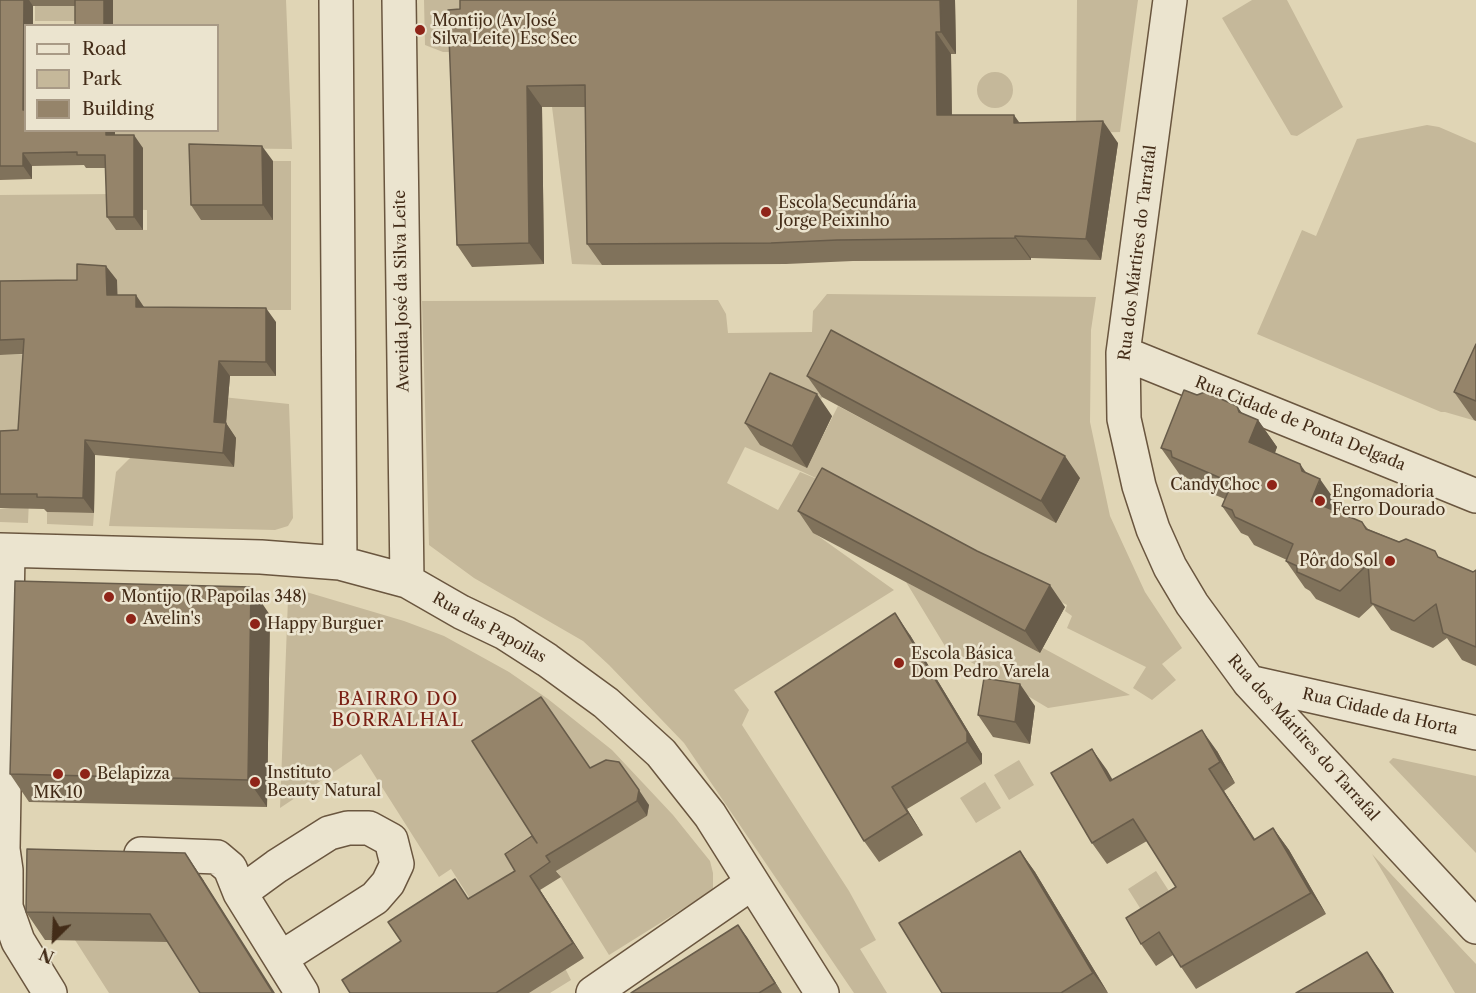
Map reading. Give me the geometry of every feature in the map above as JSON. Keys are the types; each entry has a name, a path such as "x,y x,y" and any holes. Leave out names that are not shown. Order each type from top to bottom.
{"street":[{"path":"336,0 340,563"},
{"name":"Avenida José da Silva Leite","path":"399,0 406,581"},
{"name":"Rua dos Mártires do Tarrafal","path":"1170,0 1124,353 1124,419 1139,486 1152,529 1170,567 1192,604 1249,682 1476,927"},
{"name":"Rua Cidade de Ponta Delgada","path":"1124,353 1476,496"},
{"path":"4,551 18,850 6,870 6,906 18,941 50,993"},
{"name":"Rua das Papoilas","path":"4,551 261,557 340,563 406,581 461,612 505,633 606,703 661,753 710,815 822,993"},
{"name":"Rua Cidade da Horta","path":"1249,682 1476,733"},
{"path":"240,892 328,833 348,828 369,828 391,840 397,864 388,883 375,898 281,958"},
{"path":"113,853 217,857 230,868 240,892 302,993"},
{"path":"593,993 752,883"}],"green space":[{"path":"35,0 83,0 84,21 35,21"},
{"path":"112,0 286,0 292,149 202,148 201,220 273,220 273,161 291,161 291,310 118,310 0,296 0,195 114,194 114,132 219,132 219,24 112,24","holes":["116,209 147,210 147,230 116,229"]},
{"path":"424,0 696,0 456,52 443,52 425,45"},
{"path":"1077,0 1138,0 1120,132 1076,133"},
{"path":"1252,0 1287,0 1343,107 1297,136 1291,135 1222,18"},
{"path":"995,72 1008,77 1013,90 1008,103 995,108 982,103 977,90 982,77"},
{"path":"600,106 602,265 572,264 552,107"},
{"path":"1427,125 1439,127 1476,143 1476,421 1441,412 1257,334 1302,230 1316,236 1357,139"},
{"path":"827,294 1096,297 1091,330 1090,422 1110,516 1145,592 1182,648 1162,664 1176,680 1152,700 1133,688 1146,667 1067,628 1072,616 1065,611 1067,605 1023,583 814,533 894,590 734,690 749,710 742,725 849,891 876,940 860,949 887,993 854,993 684,743 609,665 583,641 474,578 429,545 422,301 718,300 726,314 728,333 812,332 813,311","holes":["846,352 1080,478 1056,522 838,406 807,467 816,409","745,447 803,472 822,481 800,472 778,510 727,483"]},
{"path":"47,354 31,445 0,455 0,355"},
{"path":"194,394 289,404 293,518 288,526 275,530 109,526 116,472"},
{"path":"30,476 28,523 0,522 0,509 10,508"},
{"path":"47,512 94,513 93,526 47,524"},
{"path":"906,582 1040,653 1043,648 1130,695 1048,708 964,658 951,656"},
{"path":"303,591 404,621 444,636 509,672 548,699 612,750 673,815 710,861 713,890 609,955 555,868 647,816 649,805 543,851 515,869 571,980 550,993 530,993 451,869 439,877 361,754 280,808 288,599"},
{"path":"1393,758 1476,776 1476,853 1389,762"},
{"path":"1019,760 1034,785 1009,800 994,775"},
{"path":"985,782 1001,808 976,823 960,798"},
{"path":"1372,854 1476,964 1476,993 1455,993"},
{"path":"1156,871 1176,902 1147,919 1128,889"},
{"path":"75,940 169,942 202,993 109,993"}],"building":[{"path":"0,0 24,0 24,132 106,132 106,135 134,135 134,217 107,217 105,155 77,155 77,152 23,153 23,166 0,166"},
{"path":"75,0 104,0 104,24 75,24"},
{"path":"460,0 940,0 941,32 936,32 937,115 1014,115 1014,123 1103,121 1086,239 1015,236 1015,238 771,243 587,244 585,85 527,86 529,243 457,245 448,10 460,9"},
{"path":"189,144 262,146 263,205 191,205"},
{"path":"77,264 106,266 107,295 136,295 136,307 266,308 266,362 219,361 214,422 226,423 223,453 85,440 83,498 0,494 0,431 18,430 24,339 0,340 0,281 77,280"},
{"path":"831,330 1065,456 1041,501 807,376"},
{"path":"1476,344 1476,401 1454,392"},
{"path":"770,373 817,394 792,446 745,423"},
{"path":"1184,390 1197,395 1205,392 1237,406 1239,412 1258,420 1249,442 1300,464 1302,471 1320,479 1311,501 1362,522 1366,529 1399,542 1406,539 1435,551 1438,557 1473,572 1476,570 1476,647 1443,633 1436,604 1414,621 1371,603 1368,564 1340,591 1297,572 1297,566 1286,561 1293,544 1235,517 1232,510 1222,506 1232,483 1172,457 1171,451 1161,448"},
{"path":"822,468 977,551 1050,585 1025,631 798,511"},
{"path":"15,581 251,587 248,780 10,774"},
{"path":"895,613 967,732 967,742 892,787 908,813 864,841 775,692"},
{"path":"984,678 1020,684 1015,722 978,715"},
{"path":"541,697 590,768 606,760 619,762 639,790 637,801 546,856 550,862 530,876 573,943 496,993 350,993 342,980 401,941 388,922 455,879 468,899 515,871 505,854 532,836 537,843 472,741"},
{"path":"1202,730 1220,762 1209,769 1254,840 1273,828 1311,893 1181,967 1159,932 1141,944 1126,918 1176,887 1133,819 1092,843 1051,773 1092,749 1110,781"},
{"path":"27,849 185,853 273,993 200,993 150,914 26,912"},
{"path":"1020,851 1093,973 1061,993 942,993 899,923"},
{"path":"738,925 775,983 759,993 631,993"},
{"path":"1367,952 1393,993 1296,993"}],"place":[{"name":"Montijo (Av José Silva Leite) Esc Sec","path":"420,30"},
{"name":"Escola Secundária Jorge Peixinho","path":"766,212"},
{"name":"CandyChoc","path":"1272,485"},
{"name":"Engomadoria Ferro Dourado","path":"1320,501"},
{"name":"Pôr do Sol","path":"1390,561"},
{"name":"Montijo (R Papoilas 348)","path":"109,597"},
{"name":"Avelin's","path":"131,619"},
{"name":"Happy Burguer","path":"255,624"},
{"name":"Escola Básica Dom Pedro Varela","path":"899,663"},
{"name":"MK 10","path":"58,774"},
{"name":"Belapizza","path":"85,774"},
{"name":"Instituto Beauty Natural","path":"255,782"}],"district":[{"name":"BAIRRO DO BORRALHAL","path":"398,710"}]}
